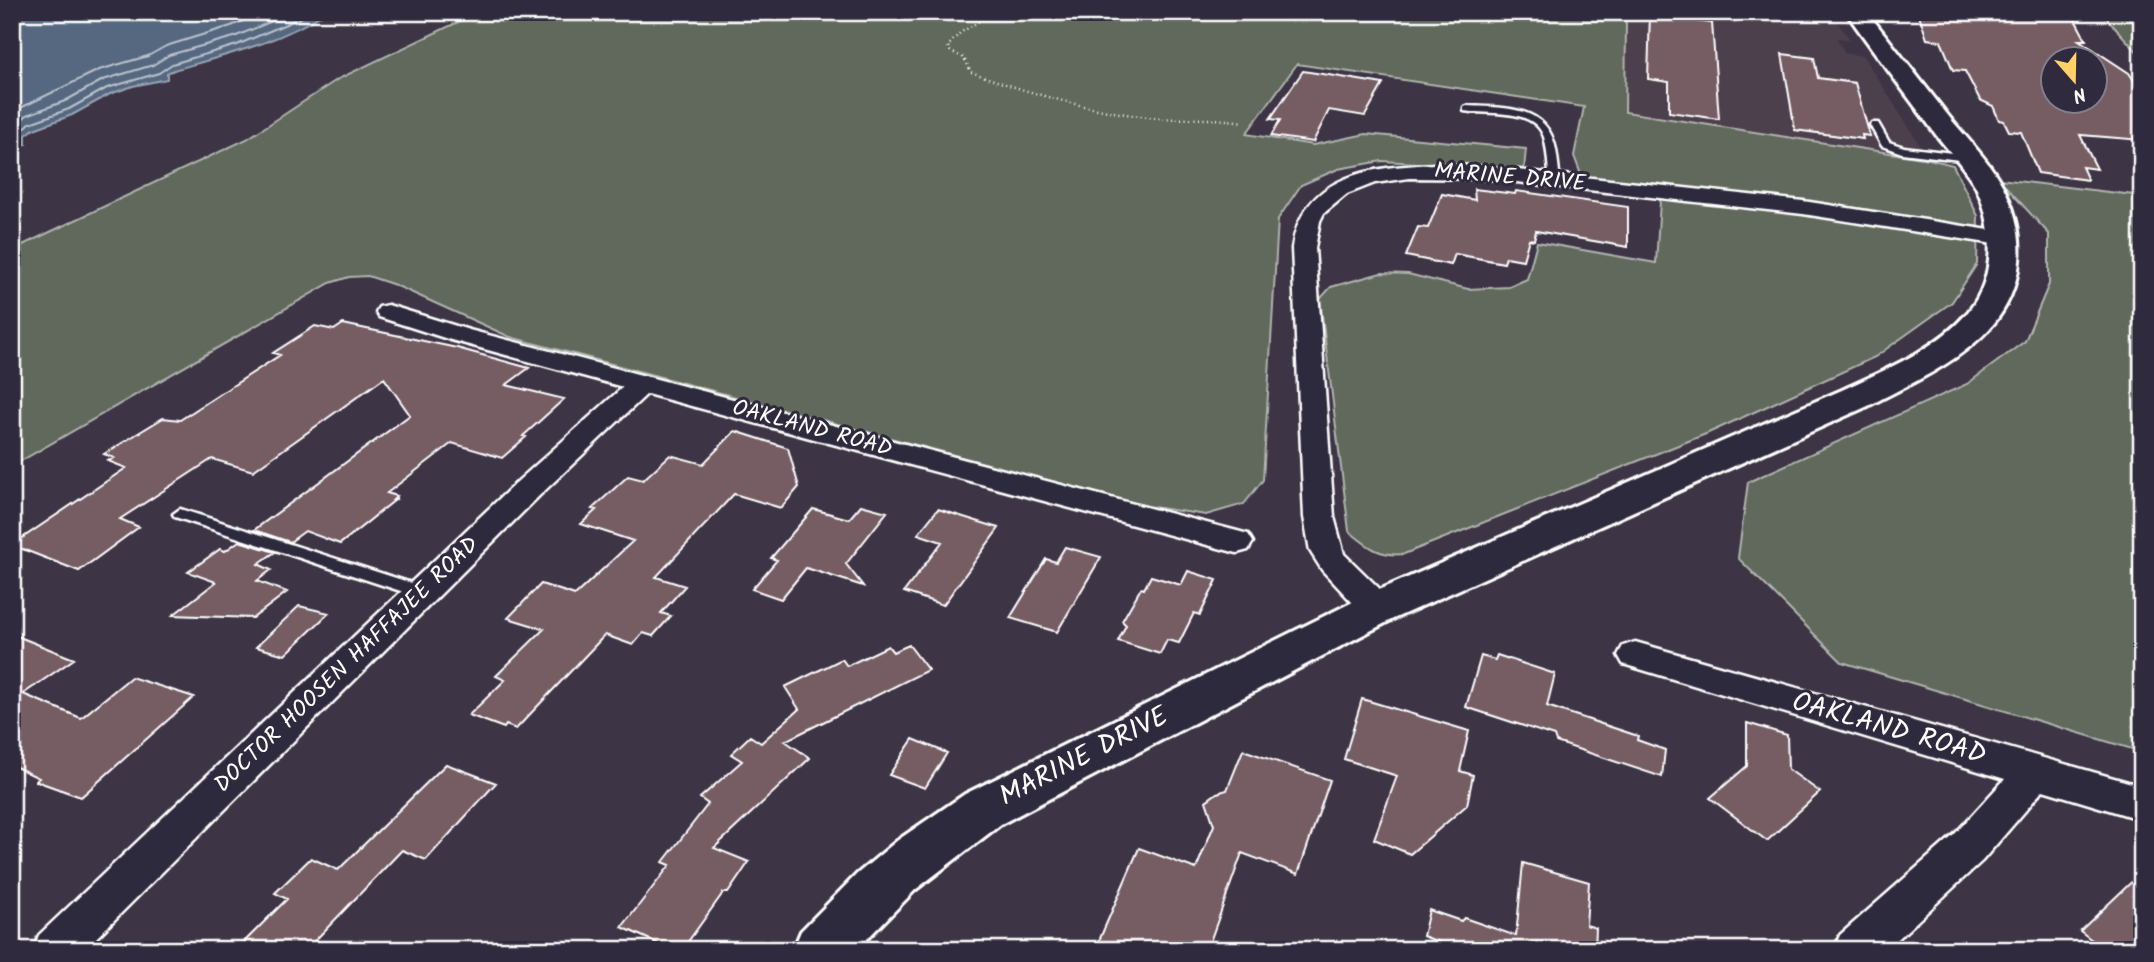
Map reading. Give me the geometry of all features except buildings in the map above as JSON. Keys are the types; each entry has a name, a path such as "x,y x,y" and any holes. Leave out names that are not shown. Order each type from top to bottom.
{"street":[{"name":"MARINE DRIVE","path":"821,950 876,889 938,839 983,809 1378,608 1855,398 1940,354 1982,317 1993,301 2007,263 2007,239 2003,218 1989,186 1856,12"},
{"name":"MARINE DRIVE","path":"1378,608 1333,562 1326,551 1319,517 1305,242 1310,221 1334,192 1362,179 1381,175 1462,171 1869,214 2007,239"},
{"name":"OAKLAND ROAD","path":"388,312 460,335 1237,542"},
{"name":"DOCTOR HOOSEN HAFFAJEE ROAD","path":"54,950 422,592 642,384"},
{"name":"OAKLAND ROAD","path":"1635,655 2142,803"},
{"path":"1855,950 1968,848 2036,771"}],"lane":[{"path":"1467,109 1525,117 1541,125 1549,139 1555,181"},
{"path":"1875,125 1885,144 1902,150 1968,158"},
{"path":"180,514 422,592"}],"path":[{"path":"994,12 960,33 948,46 950,51 964,58 971,72 1033,95 1092,108 1159,118 1214,117 1243,121"}],"shaded area":[{"path":"1624,12 1829,12 1850,39 1837,38 1844,53 1863,56 1929,159 1625,112"}],"green space":[{"path":"479,12 1624,12 1625,112 1953,165 1978,216 1977,264 1952,302 1875,357 1706,434 1404,554 1380,552 1349,531 1320,299 1331,287 1381,273 1408,274 1468,289 1509,287 1527,279 1537,242 1656,263 1661,186 1582,177 1574,156 1584,107 1297,64 1246,134 1313,145 1366,134 1526,149 1524,169 1382,161 1338,169 1301,185 1278,219 1263,480 1244,504 1206,515 1146,506 510,337 395,285 368,276 349,277 330,283 12,466 12,250 247,139 338,79"},
{"path":"2095,12 2142,12 2142,57 2105,17"},
{"path":"1999,179 2142,196 2142,752 1842,662 1738,558 1748,482 1967,384 2025,341 2049,284 2049,234"}],"water":[{"path":"12,12 326,12 272,40 174,70 167,73 167,79 110,94 72,115 34,129 26,135 26,144 12,150"}]}
